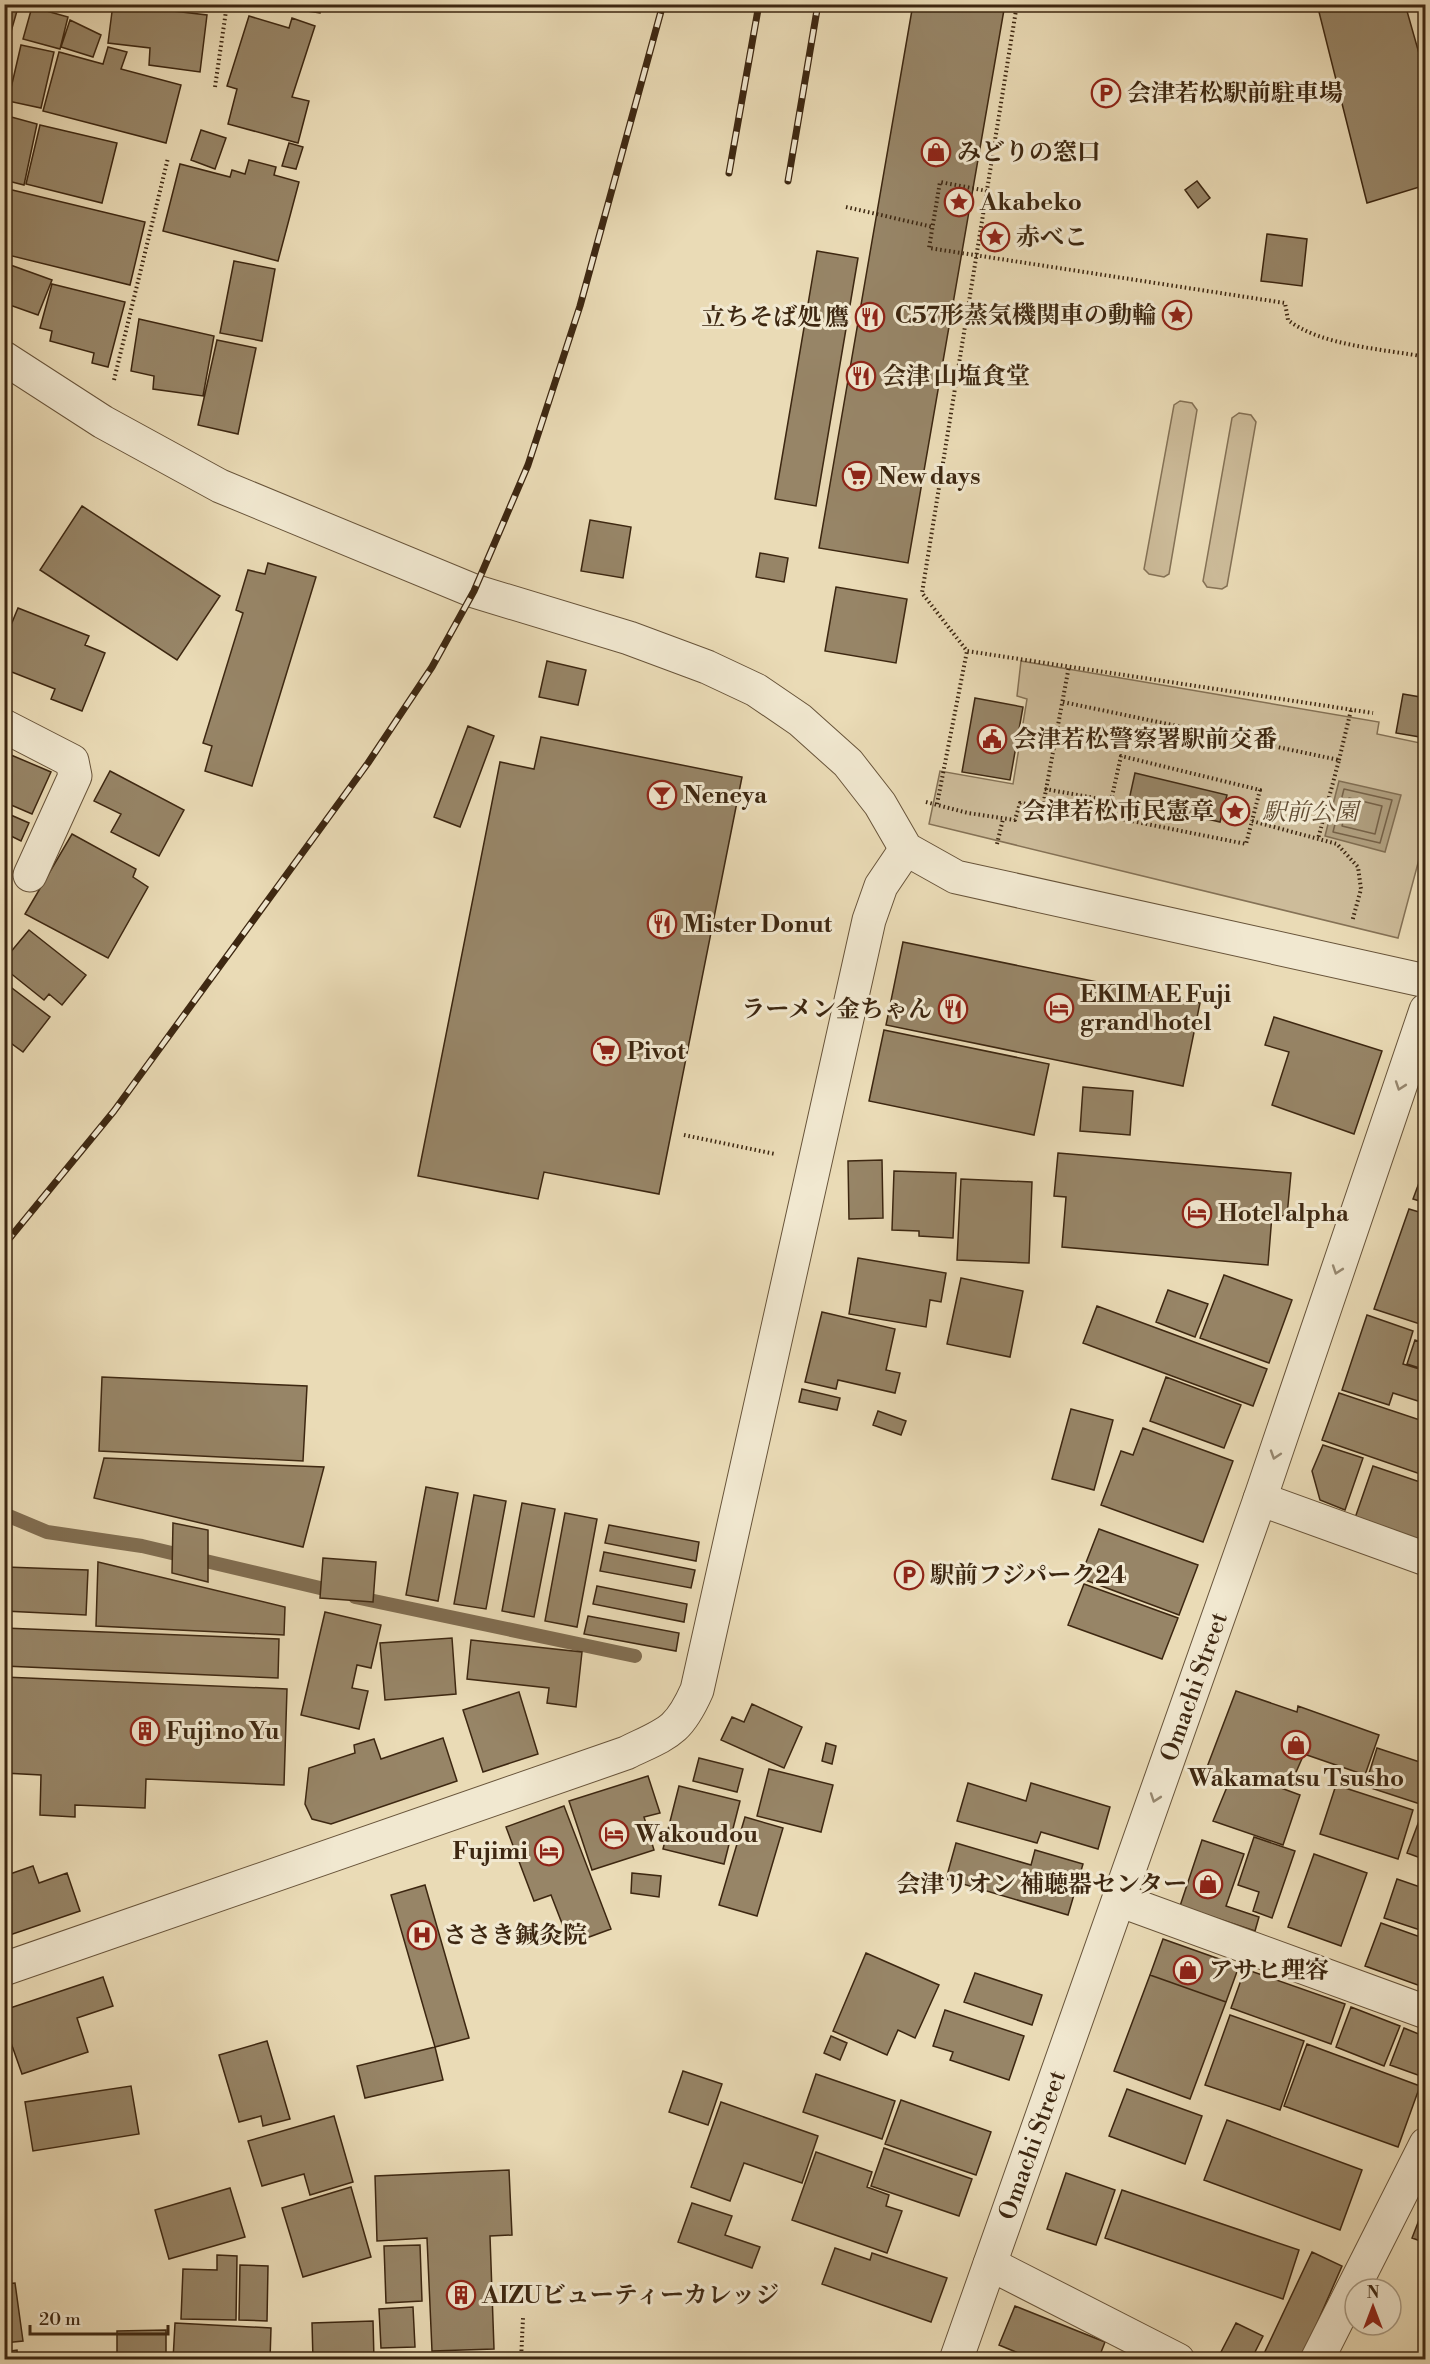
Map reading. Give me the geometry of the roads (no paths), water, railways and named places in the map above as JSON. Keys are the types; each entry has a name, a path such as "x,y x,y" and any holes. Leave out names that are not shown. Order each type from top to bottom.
{"street":[{"path":"4,358 104,422 220,486 474,591 640,642 707,667 756,690 800,720 848,763 880,804 906,849 956,877 1425,981"},
{"path":"4,726 72,761 75,776 30,875"},
{"path":"4,1969 626,1753 672,1730 682,1721 699,1682 869,920 881,886 906,849"},
{"name":"Omachi Street","path":"956,2360 1260,1499 1425,1010"},
{"path":"1260,1499 1425,1559"},
{"path":"1119,1900 1425,2012"},
{"path":"1317,2360 1425,2144"},
{"path":"990,2264 1178,2360"}],"water":[{"path":"1339,781 1401,795 1385,852 1325,836"}],"waterway":[{"path":"4,1514 47,1532 142,1546 337,1592"},
{"path":"355,1597 635,1656"}],"railway":[{"path":"4,1245 114,1111 368,763 432,667 474,591 528,465 580,306 663,4"},
{"path":"729,173 759,4"},
{"path":"788,181 818,4"}],"place":[{"name":"会津若松駅前駐車場","path":"1106,93"},
{"name":"みどりの窓口","path":"936,152"},
{"name":"Akabeko","path":"959,202"},
{"name":"赤べこ","path":"995,237"},
{"name":"C57形蒸気機関車の動輪","path":"1177,315"},
{"name":"立ちそば処 鷹","path":"870,317"},
{"name":"会津 山塩食堂","path":"861,376"},
{"name":"New days","path":"857,476"},
{"name":"会津若松警察署駅前交番","path":"992,739"},
{"name":"Neneya","path":"662,795"},
{"name":"会津若松市民憲章","path":"1235,811"},
{"name":"Mister Donut","path":"662,924"},
{"name":"EKIMAE Fuji grand hotel","path":"1059,1008"},
{"name":"ラーメン金ちゃん","path":"953,1009"},
{"name":"Pivot","path":"606,1051"},
{"name":"Hotel alpha","path":"1197,1213"},
{"name":"駅前フジパーク24","path":"909,1575"},
{"name":"Fuji no Yu","path":"145,1731"},
{"name":"Wakamatsu Tsusho","path":"1296,1745"},
{"name":"Wakoudou","path":"614,1834"},
{"name":"Fujimi","path":"549,1851"},
{"name":"会津リオン 補聴器センター","path":"1208,1884"},
{"name":"ささき鍼灸院","path":"422,1935"},
{"name":"アサヒ理容","path":"1188,1970"},
{"name":"AIZUビューティーカレッジ","path":"461,2295"}],"park label":[{"name":"駅前公園","path":"1310,812"}]}
